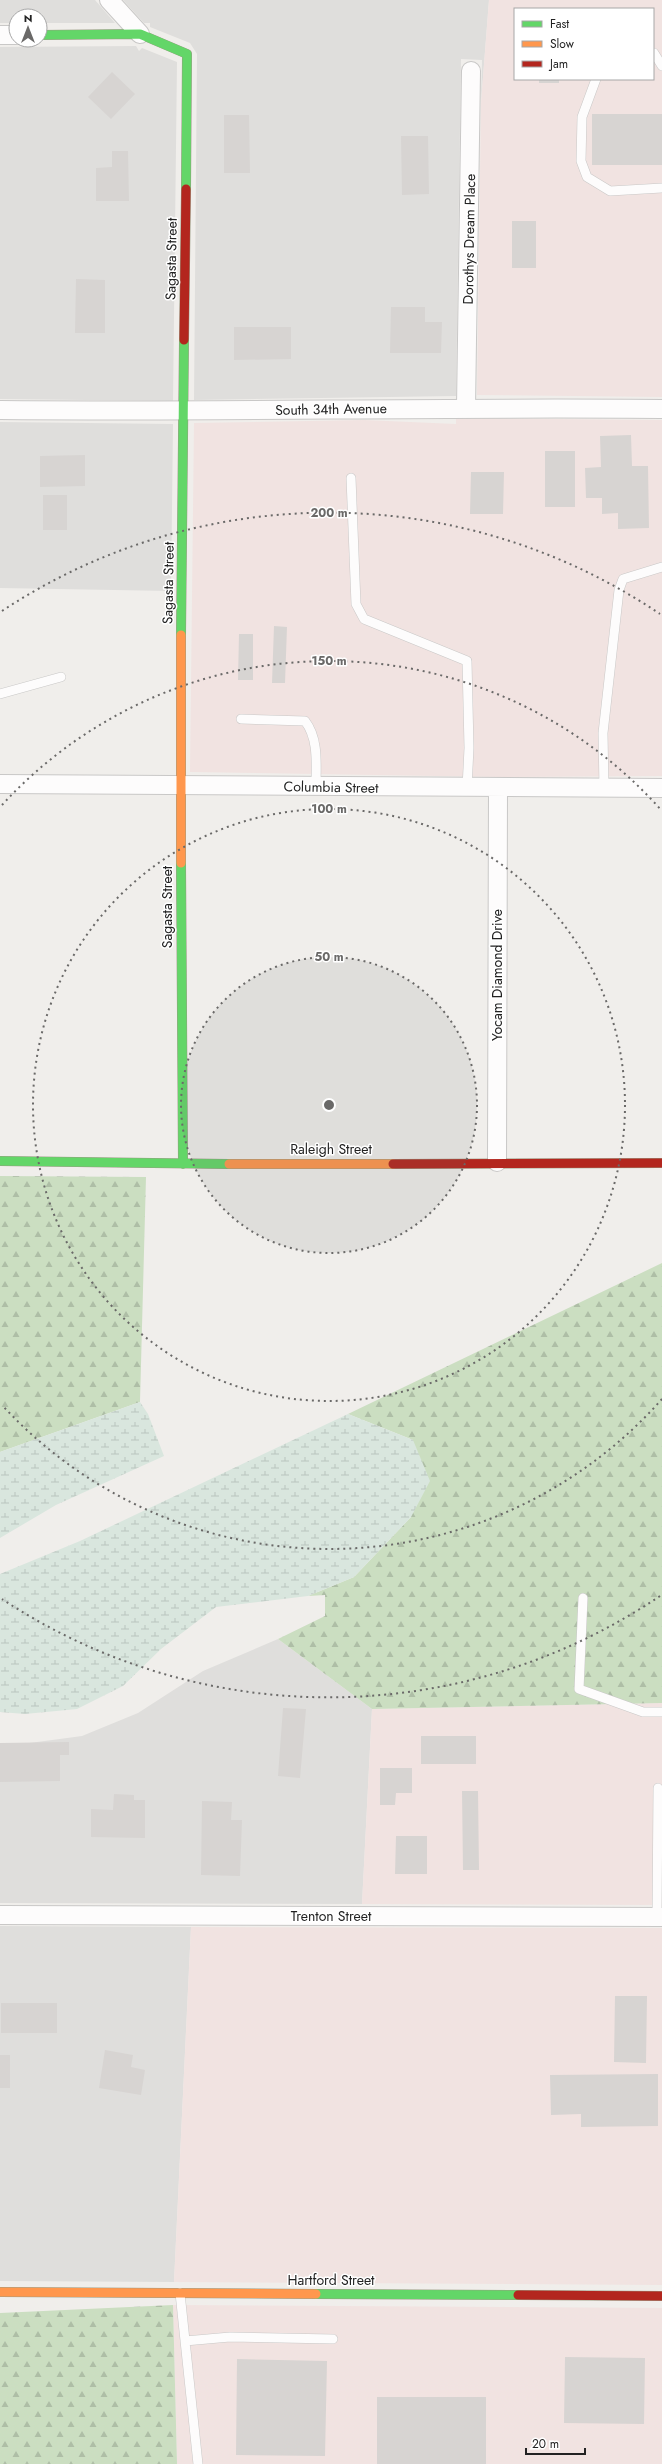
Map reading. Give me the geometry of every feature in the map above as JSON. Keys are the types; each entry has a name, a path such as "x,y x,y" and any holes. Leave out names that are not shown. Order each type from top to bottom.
{"street":[{"path":"109,0 140,34"},
{"path":"48,35 140,34"},
{"name":"Sagasta Street","path":"140,34 187,54 180,786 183,1164"},
{"name":"Dorothys Dream Place","path":"466,407 471,71"},
{"name":"South 34th Avenue","path":"0,410 183,412 466,407 662,409"},
{"name":"Columbia Street","path":"0,784 662,788"},
{"name":"Yocam Diamond Drive","path":"497,1162 498,788"},
{"name":"Raleigh Street","path":"0,1161 183,1164 497,1162 662,1163"},
{"name":"Trenton Street","path":"0,1915 659,1917"},
{"name":"Hartford Street","path":"0,2292 662,2296"}],"lane":[{"path":"656,51 662,66"},
{"path":"596,80 582,116 581,161 587,177 610,191 662,188"},
{"path":"351,478 356,604 364,619 467,661 469,748 467,788"},
{"path":"604,788 603,733 619,590 623,579 662,567"},
{"path":"0,694 61,677"},
{"path":"241,719 305,721 312,730 316,754 316,787"},
{"path":"583,1598 579,1689 643,1712 662,1712"},
{"path":"658,1788 659,1917"},
{"path":"180,2293 198,2464"},
{"path":"185,2341 230,2337 333,2339"}],"shaded area":[{"path":"0,0 95,0 115,23 48,23 48,8 8,8 8,23 0,23"},
{"path":"123,0 489,0 481,103 482,60 461,59 456,396 194,400 197,54 190,43 150,27 150,23 144,23"},
{"path":"489,0 662,0 662,397 477,395 481,103"},
{"path":"136,46 139,51 142,48 177,62 173,401 0,399 0,47 48,48 48,47"},
{"path":"456,418 662,420 662,776 498,777 190,772 194,423 364,420 456,424"},
{"path":"0,422 173,424 171,591 0,588"},
{"path":"278,1639 372,1709 362,1904 0,1903 0,1747 82,1736 138,1713 203,1671"},
{"path":"662,1703 662,1905 362,1904 372,1709"},
{"path":"0,1926 191,1927 174,2282 0,2281"},
{"path":"191,1927 662,1928 662,2285 174,2282"},
{"path":"173,2305 662,2308 662,2464 177,2464"}],"green space":[{"path":"0,1176 146,1177 140,1402 0,1452"},
{"path":"662,1263 662,1703 372,1709 278,1639 325,1616 325,1595 308,1596 354,1577 411,1517 413,1440 348,1414"},
{"path":"140,1402 148,1414 164,1456 56,1505 0,1538 0,1452"},
{"path":"348,1414 413,1440 430,1481 411,1517 354,1577 308,1596 216,1607 161,1649 123,1686 77,1709 25,1714 0,1712 0,1574 80,1541"},
{"path":"173,2305 177,2464 0,2464 0,2313"}],"building":[{"path":"112,72 135,94 111,119 88,97"},
{"path":"539,80 559,80 559,83 539,83"},
{"path":"592,114 662,114 662,165 592,165"},
{"path":"224,115 249,115 250,173 224,173"},
{"path":"401,136 428,136 429,194 402,195"},
{"path":"112,151 128,151 129,201 96,201 96,168 112,167"},
{"path":"512,221 536,221 536,268 512,268"},
{"path":"76,279 105,280 105,333 75,333"},
{"path":"391,307 425,307 425,322 442,322 441,353 390,353"},
{"path":"234,327 291,327 291,359 234,360"},
{"path":"631,435 632,466 648,466 649,528 618,529 618,513 602,514 602,498 586,498 585,468 601,467 600,436"},
{"path":"545,451 575,451 575,507 545,507"},
{"path":"85,455 85,486 40,487 40,456"},
{"path":"471,472 504,472 503,514 470,514"},
{"path":"43,495 67,495 67,530 43,530"},
{"path":"274,626 287,627 285,683 272,683"},
{"path":"239,634 253,634 253,680 238,680"},
{"path":"283,1708 306,1709 300,1778 278,1776"},
{"path":"421,1736 476,1736 476,1764 421,1764"},
{"path":"69,1742 69,1755 60,1755 60,1781 0,1782 0,1743"},
{"path":"380,1768 412,1768 412,1793 396,1793 395,1805 380,1805"},
{"path":"462,1791 478,1791 479,1870 463,1870"},
{"path":"114,1794 134,1795 134,1800 145,1800 145,1838 91,1837 91,1809 113,1810"},
{"path":"202,1801 232,1802 231,1820 242,1820 240,1876 201,1875"},
{"path":"396,1836 427,1836 427,1874 395,1874"},
{"path":"615,1996 647,1996 646,2063 614,2062"},
{"path":"1,2003 57,2003 57,2033 1,2033"},
{"path":"105,2050 133,2055 131,2067 145,2070 141,2095 99,2088"},
{"path":"0,2055 10,2055 10,2088 0,2088"},
{"path":"658,2074 658,2126 581,2127 581,2114 551,2115 550,2075"},
{"path":"565,2357 645,2358 644,2424 564,2423"},
{"path":"237,2359 327,2361 325,2456 236,2455"},
{"path":"377,2397 486,2397 486,2464 377,2464"}],"traffic: fast":[{"path":"48,35 140,34 187,54 186,189"},
{"path":"181,635 184,340"},
{"path":"181,863 183,1164"},
{"path":"0,1161 229,1164"},
{"path":"316,2294 518,2295"}],"traffic: slow":[{"path":"181,635 181,863"},
{"path":"229,1164 393,1164"},
{"path":"0,2292 316,2294"}],"traffic: jam":[{"path":"184,340 186,189"},
{"path":"393,1164 662,1163"},
{"path":"518,2295 662,2296"}]}
